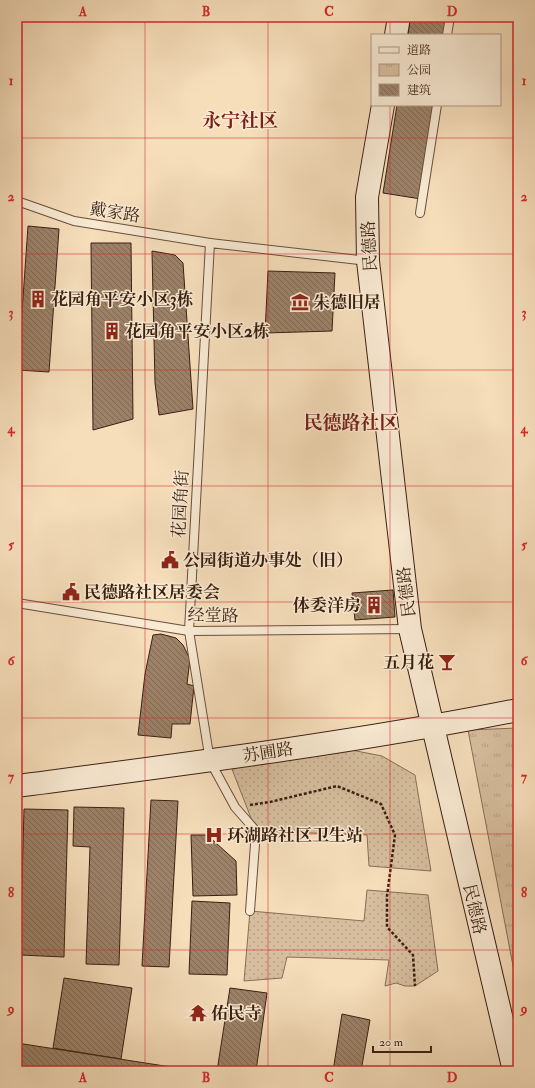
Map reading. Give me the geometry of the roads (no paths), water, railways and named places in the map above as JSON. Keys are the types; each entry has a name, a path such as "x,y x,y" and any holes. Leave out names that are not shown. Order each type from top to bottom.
{"main road":[{"path":"396,34 399,17"},
{"name":"民德路","path":"383,106 367,197 368,261 410,629 514,1071"},
{"name":"苏圃路","path":"17,786 210,761 432,727 518,710"}],"lane":[{"path":"447,34 450,17"},
{"path":"420,213 437,106"},
{"name":"戴家路","path":"17,201 74,221 210,243"},
{"path":"210,243 368,261"},
{"name":"花园角街","path":"210,243 189,631 210,761 235,807 256,831 250,911"},
{"name":"经堂路","path":"17,602 189,631 410,629"}],"place":[{"name":"花园角平安小区3栋","path":"38,299"},
{"name":"朱德旧居","path":"300,302"},
{"name":"花园角平安小区2栋","path":"112,331"},
{"name":"公园街道办事处（旧）","path":"170,560"},
{"name":"民德路社区居委会","path":"71,592"},
{"name":"体委洋房","path":"374,605"},
{"name":"五月花","path":"447,662"},
{"name":"环湖路社区卫生站","path":"214,835"},
{"name":"佑民寺","path":"198,1013"}],"district":[{"name":"永宁社区","path":"240,120"},
{"name":"民德路社区","path":"351,422"}]}
